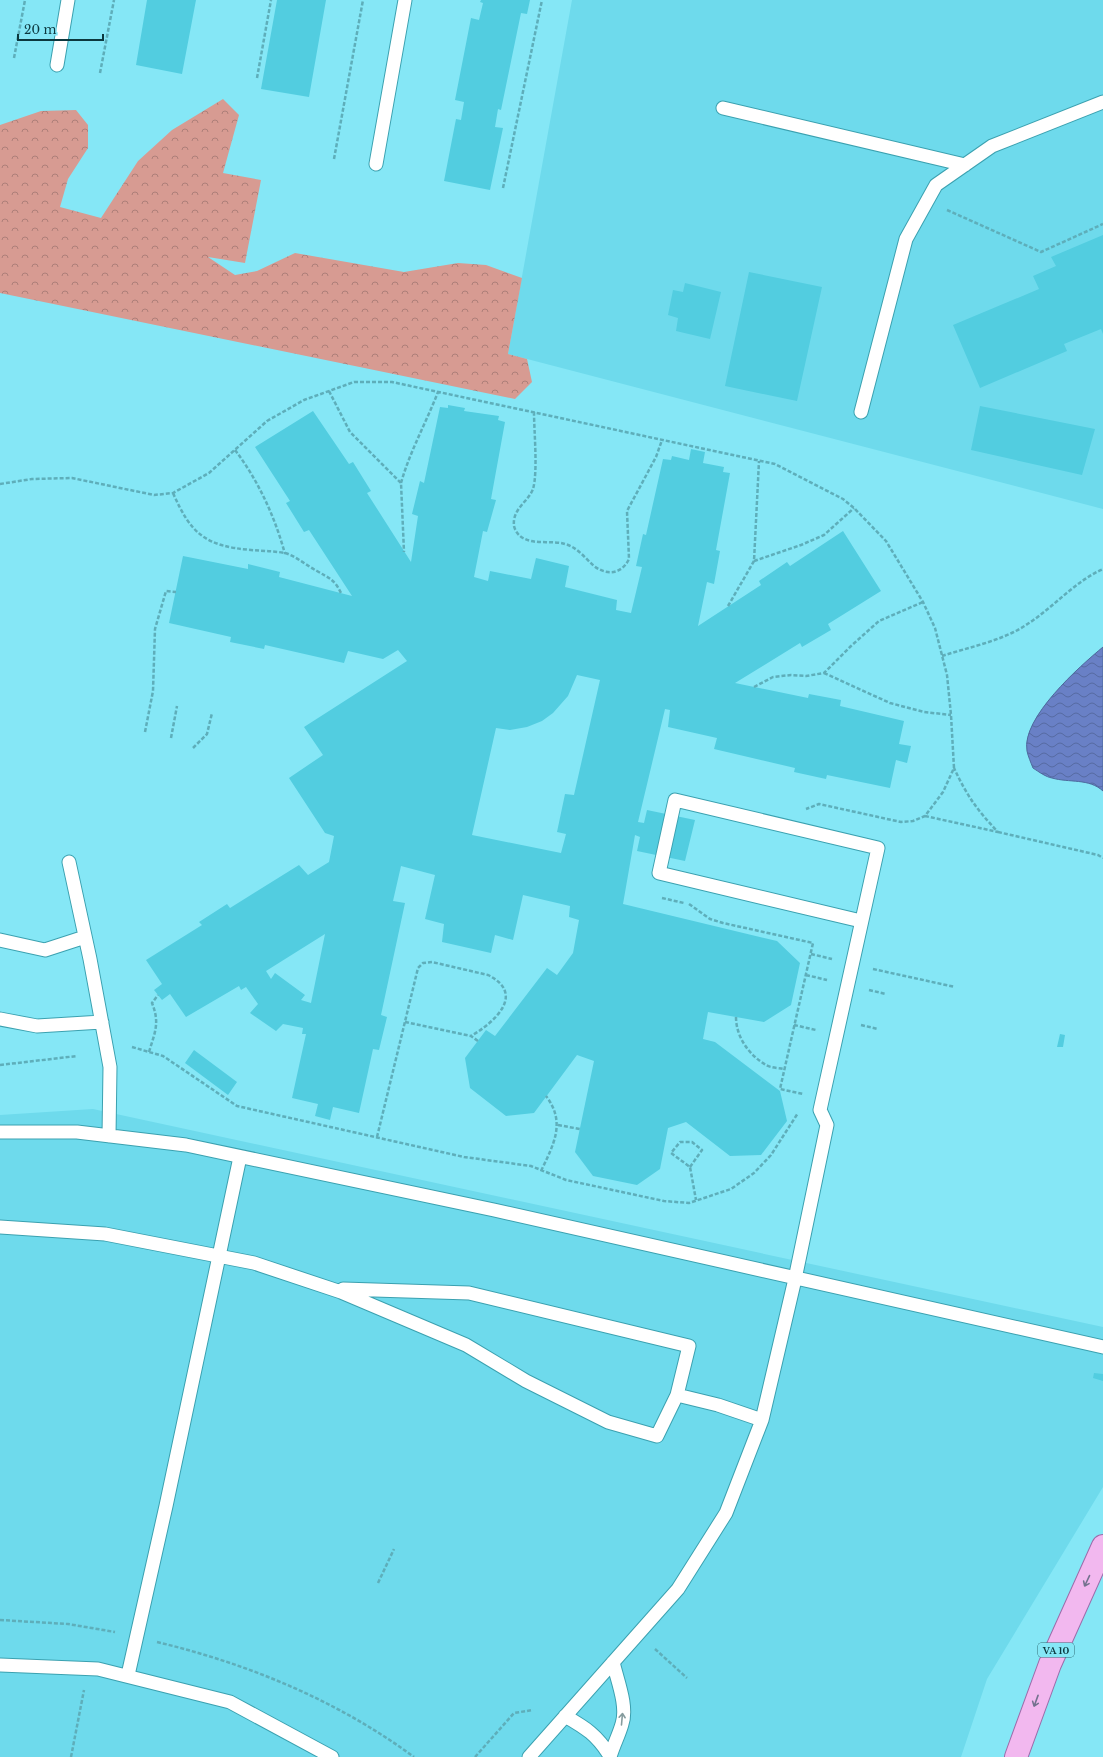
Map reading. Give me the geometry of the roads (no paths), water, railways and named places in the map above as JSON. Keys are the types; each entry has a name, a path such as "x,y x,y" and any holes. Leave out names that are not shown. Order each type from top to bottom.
{"main road":[{"name":"VA 10","path":"1016,1757 1050,1664 1103,1546"}],"lane":[{"path":"56,65 68,0"},
{"path":"376,164 405,0"},
{"path":"861,412 906,239 936,185 992,146 1103,102"},
{"path":"722,108 964,165"},
{"path":"529,1757 678,1589 726,1513 762,1420 795,1279 827,1124 820,1110 878,848 675,800 659,873 861,920"},
{"path":"69,862 110,1067 109,1136"},
{"path":"0,940 44,950 85,937"},
{"path":"0,1019 38,1026 102,1022"},
{"path":"0,1132 77,1132 186,1145 494,1210 795,1279 1103,1347"},
{"path":"128,1675 166,1506 240,1157"},
{"path":"0,1227 105,1234 254,1263 333,1289 466,1345 526,1380 608,1422 657,1436 677,1395 689,1346 469,1293 333,1289"},
{"path":"677,1395 718,1405 762,1420"},
{"path":"610,1756 622,1724 623,1705 613,1662"},
{"path":"0,1665 98,1668 230,1702 332,1757"},
{"path":"565,1716 588,1728 601,1740 610,1756"}],"water":[{"path":"1103,647 1103,791 1092,784 1085,782 1058,779 1045,775 1033,768 1027,751 1028,738 1033,724 1042,709 1067,680"}]}
